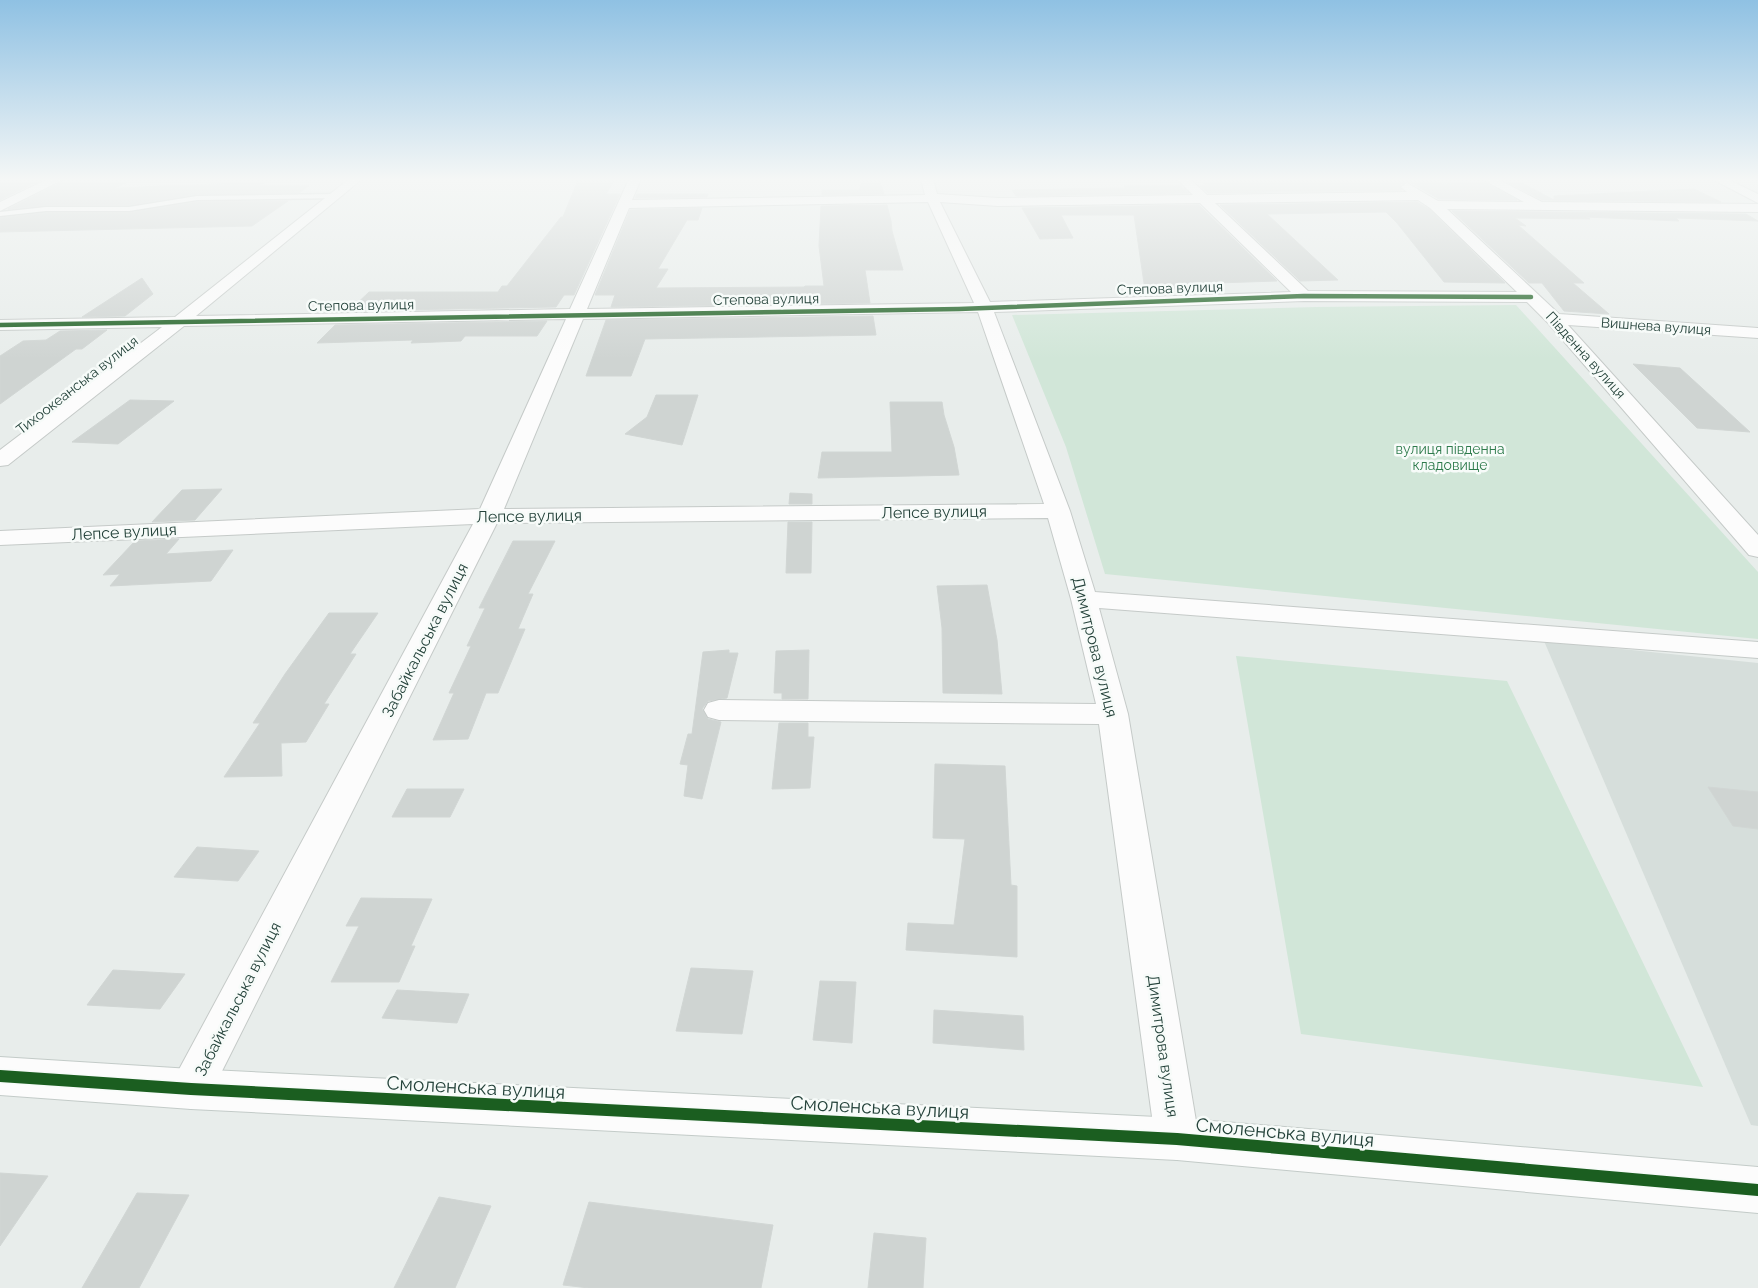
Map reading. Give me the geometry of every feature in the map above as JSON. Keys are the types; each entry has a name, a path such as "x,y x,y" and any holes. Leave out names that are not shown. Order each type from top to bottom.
{"street":[{"name":"Тихоокеанська вулиця","path":"0,460 178,322 281,239"},
{"name":"Забайкальська вулиця","path":"192,1089 489,516 608,239"},
{"name":"Димитрова вулиця","path":"952,239 984,307 1058,511 1084,598 1113,714 1177,1139"},
{"path":"1245,239 1304,296"},
{"name":"Південна вулиця","path":"1469,239 1554,319 1758,550"},
{"name":"Степова вулиця","path":"0,325 959,309 1304,296 1532,297"},
{"name":"Вишнева вулиця","path":"1554,319 1758,334"},
{"name":"Лепсе вулиця","path":"0,538 489,516 1058,511"},
{"path":"1084,598 1758,650"},
{"path":"719,710 1113,714"},
{"name":"Смоленська вулиця","path":"0,1076 192,1089 1177,1139 1758,1190"}],"shaded area":[{"path":"1544,641 1758,663 1758,1126 1751,1125"}],"green space":[{"name":"вулиця південна кладовище","path":"1516,305 1758,572 1758,639 1105,574 1066,447 1012,315 1316,307"},
{"path":"1236,656 1507,681 1703,1087 1301,1034"}],"building":[{"path":"544,239 599,239 574,295 564,295 556,307 349,311 369,292 498,292 502,286 507,286"},
{"path":"618,239 676,239 658,269 668,269 656,288 824,286 819,239 894,239 903,270 865,270 870,303 611,307 615,295 595,295"},
{"path":"1138,239 1234,239 1277,281 1216,283 1220,287 1145,290"},
{"path":"1256,239 1294,239 1338,280 1300,281"},
{"path":"1410,239 1460,239 1505,283 1444,282"},
{"path":"1482,239 1534,239 1584,283 1573,283 1609,314 1564,311 1542,283 1529,283"},
{"path":"142,278 153,294 125,316 82,317"},
{"path":"873,316 876,335 645,339 631,376 586,376 606,320"},
{"path":"547,321 537,336 465,336 461,341 411,343 413,340 317,343 335,325"},
{"path":"107,330 82,349 76,349 0,404 0,356 23,341 46,340 60,331"},
{"path":"1633,364 1680,368 1750,432 1697,428"},
{"path":"656,395 698,395 682,445 625,434 647,417"},
{"path":"130,400 174,401 118,444 72,442"},
{"path":"890,402 942,402 959,475 818,478 822,452 892,452"},
{"path":"222,489 195,520 152,522 182,490"},
{"path":"790,493 812,494 812,504 789,504"},
{"path":"788,522 812,522 811,573 786,573"},
{"path":"179,539 166,554 233,550 211,581 110,586 120,574 103,575 135,541"},
{"path":"513,541 555,541 528,594 533,594 518,629 525,629 498,693 486,693 468,739 433,740 454,693 449,693 471,646 467,646 485,608 479,608"},
{"path":"987,585 997,640 1002,694 943,693 942,628 937,586"},
{"path":"329,613 378,613 350,654 356,654 324,704 329,704 306,742 281,743 282,776 224,777 260,723 253,723 285,674"},
{"path":"729,650 729,653 738,653 727,698 708,701 702,709 708,719 721,722 702,799 684,796 688,765 680,764 688,734 692,734 703,652"},
{"path":"809,650 808,699 782,699 782,693 774,693 776,651"},
{"path":"779,723 808,723 808,737 814,737 810,788 772,789"},
{"path":"935,764 1005,766 1011,885 1017,886 1017,957 906,950 908,923 954,925 965,839 933,838"},
{"path":"1708,787 1758,792 1758,829 1733,826"},
{"path":"407,789 464,789 450,817 392,817"},
{"path":"197,847 259,851 238,881 174,877"},
{"path":"361,898 432,899 411,946 415,946 399,982 331,982 359,926 346,926"},
{"path":"691,968 753,971 742,1034 676,1031"},
{"path":"113,970 185,974 160,1009 87,1005"},
{"path":"820,981 856,982 852,1043 813,1040"},
{"path":"397,990 469,994 457,1023 382,1018"},
{"path":"934,1010 1023,1016 1024,1050 933,1043"},
{"path":"0,1173 48,1176 0,1246"},
{"path":"137,1193 189,1195 139,1288 82,1288"},
{"path":"439,1197 491,1206 455,1288 394,1288"},
{"path":"589,1202 773,1225 761,1288 589,1288 563,1285"},
{"path":"874,1233 926,1238 923,1288 868,1288"}],"cycle path":[{"path":"0,325 959,309 1304,296 1531,297"},
{"path":"0,1076 191,1089 1177,1139 1758,1190"}]}
